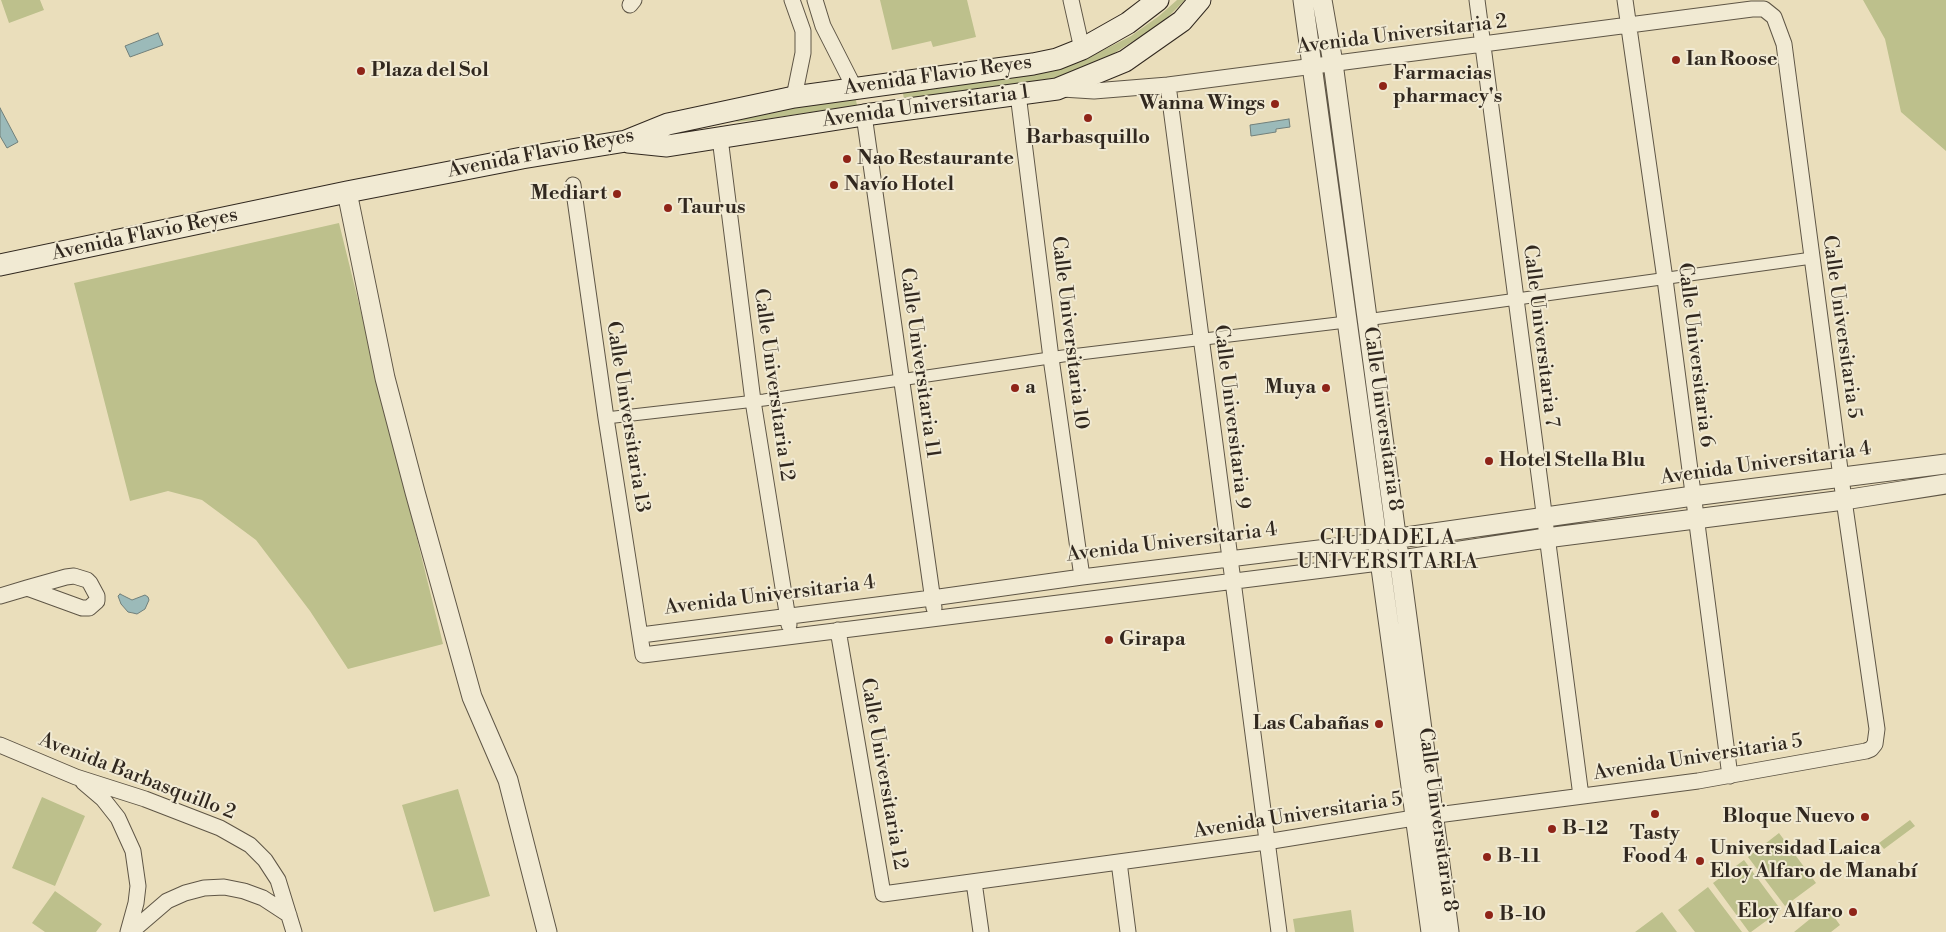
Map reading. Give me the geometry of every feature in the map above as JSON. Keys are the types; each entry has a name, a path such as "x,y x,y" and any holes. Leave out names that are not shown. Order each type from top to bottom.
{"main road":[{"name":"Avenida Flavio Reyes","path":"0,265 347,192 522,158 626,141 668,124 794,97 854,87 1033,64 1057,59 1082,49 1128,23 1158,0"},
{"name":"Avenida Universitaria 1","path":"626,141 667,146 864,114 1057,89 1125,61 1182,21 1200,0"}],"street":[{"path":"792,0 803,31 803,52 794,97"},
{"path":"815,0 823,26 854,87"},
{"path":"1071,0 1082,49"},
{"name":"Calle Universitaria 8","path":"1303,0 1431,932"},
{"name":"Calle Universitaria 8","path":"1322,0 1333,63 1449,932"},
{"name":"Calle Universitaria 7","path":"1477,0 1581,796"},
{"name":"Calle Universitaria 6","path":"1626,0 1665,279 1730,776"},
{"name":"Avenida Universitaria 2","path":"1057,89 1094,91 1168,85 1752,9"},
{"name":"Calle Universitaria 5","path":"1752,9 1764,9 1774,17 1784,44 1844,500 1877,729 1875,744 1866,751"},
{"path":"803,31 823,26"},
{"name":"Calle Universitaria 9","path":"1168,85 1279,932"},
{"name":"Calle Universitaria 10","path":"1018,94 1051,358 1082,577"},
{"name":"Calle Universitaria 11","path":"864,114 936,618"},
{"name":"Calle Universitaria 12","path":"720,138 753,401 790,637"},
{"name":"Calle Universitaria 13","path":"573,184 606,418 643,655 790,637"},
{"path":"347,192 385,378 410,473 472,697 508,780 547,932"},
{"path":"1330,199 1350,197"},
{"path":"606,418 753,401 1051,358 1366,320 1812,258"},
{"name":"Avenida Universitaria 4","path":"641,635 1230,558 1376,541 1693,496 1946,464"},
{"path":"790,637 1379,563 1546,538 1844,500 1946,484"},
{"path":"1098,575 1101,597"},
{"path":"0,596 27,588"},
{"name":"Calle Universitaria 12","path":"838,630 883,894"},
{"name":"Avenida Barbasquillo 2","path":"0,745 76,777 145,799 220,828 250,845 265,860 278,880 294,932"},
{"name":"Avenida Universitaria 5","path":"883,894 1266,842 1434,815 1730,776 1866,751"},
{"path":"76,777 104,799 118,818 133,851 138,886 129,932"},
{"path":"1119,862 1128,932"},
{"path":"974,882 981,932"},
{"path":"129,932 167,901 185,893 204,888 224,887 244,891 262,898 289,915"}],"green space":[{"path":"1,0 40,0 44,10 9,23"},
{"path":"880,0 967,0 976,37 933,47 931,41 892,50"},
{"path":"1177,0 1185,0 1162,23 1108,57 1082,68 1054,78 904,100 903,93 1048,72 1080,62 1131,36 1159,16"},
{"path":"1863,0 1946,0 1946,151 1901,112 1885,39"},
{"path":"855,96 857,105 735,122 766,112"},
{"path":"339,223 443,644 348,669 310,611 256,540 202,500 168,491 130,501 74,283"},
{"path":"458,789 490,896 434,912 402,805"},
{"path":"42,797 85,816 55,886 12,868"},
{"path":"1910,820 1915,826 1884,849 1879,843"},
{"path":"1779,833 1816,883 1785,906 1748,857"},
{"path":"1744,860 1781,910 1751,932 1749,932 1713,883"},
{"path":"1708,887 1742,932 1695,932 1678,910"},
{"path":"55,891 102,924 96,932 45,932 32,923"},
{"path":"1826,906 1840,925 1831,932 1794,932"},
{"path":"1351,910 1354,932 1295,932 1293,919"},
{"path":"1662,912 1677,932 1635,932"}],"water":[{"path":"158,33 163,45 130,57 125,46"},
{"path":"0,108 18,142 7,148 0,136"},
{"path":"1289,119 1290,127 1276,129 1276,132 1251,136 1250,125"},
{"path":"120,594 132,600 145,595 149,600 145,609 137,614 128,612 121,604 118,596"}],"place":[{"name":"Ian Roose","path":"1676,60"},
{"name":"Plaza del Sol","path":"361,71"},
{"name":"Farmacias pharmacy's","path":"1383,86"},
{"name":"Wanna Wings","path":"1275,104"},
{"name":"Barbasquillo","path":"1088,118"},
{"name":"Nao Restaurante","path":"847,159"},
{"name":"Navío Hotel","path":"834,185"},
{"name":"Mediart","path":"617,194"},
{"name":"Taurus","path":"668,208"},
{"name":"a","path":"1015,388"},
{"name":"Muya","path":"1326,388"},
{"name":"Hotel Stella Blu","path":"1489,461"},
{"name":"Girapa","path":"1109,640"},
{"name":"Las Cabañas","path":"1379,724"},
{"name":"Tasty Food 4","path":"1655,814"},
{"name":"Bloque Nuevo","path":"1865,817"},
{"name":"B-12","path":"1552,829"},
{"name":"B-11","path":"1487,857"},
{"name":"Universidad Laica Eloy Alfaro de Manabí","path":"1700,861"},
{"name":"Eloy Alfaro","path":"1853,912"},
{"name":"B-10","path":"1489,915"}],"district":[{"name":"CIUDADELA UNIVERSITARIA","path":"1388,551"}]}
